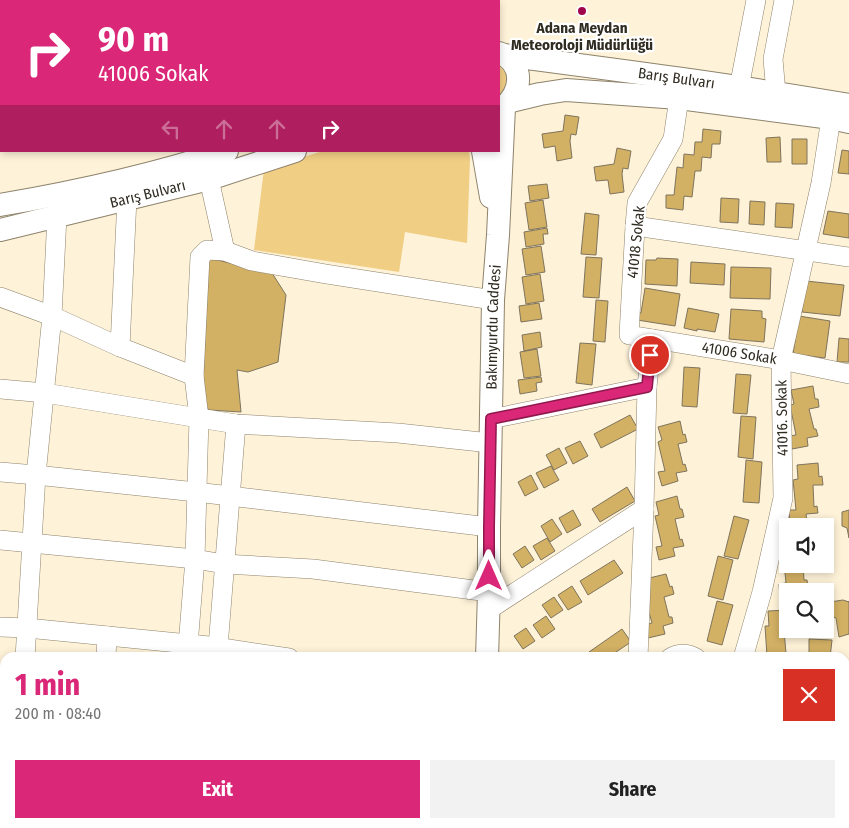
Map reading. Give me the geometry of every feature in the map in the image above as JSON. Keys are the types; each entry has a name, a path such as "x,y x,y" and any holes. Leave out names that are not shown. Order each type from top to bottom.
{"main road":[{"name":"Barış Bulvarı","path":"501,54 645,73 739,88 775,102 840,120"},
{"name":"Barış Bulvarı","path":"501,54 510,60 518,76 516,94 504,106"},
{"name":"Barış Bulvarı","path":"504,106 540,94 566,90 679,98 849,106"},
{"name":"Bakımyurdu Caddesi","path":"487,652 493,300 504,106"},
{"name":"Barış Bulvarı","path":"0,205 49,197 185,165 224,152"},
{"name":"Barış Bulvarı","path":"0,230 209,179 292,152"},
{"name":"Bakımyurdu Caddesi","path":"483,152 498,235"}],"street":[{"path":"739,88 756,0"},
{"path":"775,102 773,59 784,0"},
{"name":"41018 Sokak","path":"629,335 637,203 673,139 679,98"},
{"name":"41016. Sokak","path":"745,652 762,592 783,498 781,360 821,183 840,120"},
{"path":"209,179 225,251"},
{"path":"120,347 128,198"},
{"path":"25,652 36,475 52,316 57,216"},
{"path":"635,226 849,257"},
{"path":"187,651 195,559 200,418 194,376 200,257 207,250 225,251 252,261 493,300"},
{"path":"0,297 52,316 120,347 194,376"},
{"name":"41006 Sokak","path":"629,335 781,360 849,374"},
{"path":"638,652 647,387 652,339"},
{"path":"491,419 647,387"},
{"path":"0,389 45,393 236,424 398,433 490,444"},
{"path":"218,647 236,424"},
{"path":"0,472 196,492 489,527"},
{"path":"0,540 195,559 224,564 313,569 489,601 644,509"},
{"path":"0,627 107,636 187,651 218,647 248,652"},
{"path":"106,652 107,636"}],"shaded area":[{"path":"500,67 507,73 510,84 500,98"},
{"path":"320,152 469,152 467,243 405,232 399,272 254,250 264,169"}],"building":[{"path":"565,115 579,117 576,135 571,134 572,158 557,161 555,146 544,148 542,134 563,131"},
{"path":"703,129 721,131 720,144 712,144 711,158 702,157 701,171 695,171 692,197 684,196 683,210 666,208 666,195 674,195 677,167 683,168 684,154 694,155 695,142 702,142"},
{"path":"780,137 781,162 767,162 766,138"},
{"path":"792,139 807,139 807,164 792,164"},
{"path":"617,148 631,151 628,169 623,168 624,192 610,194 608,180 596,181 594,167 614,164"},
{"path":"842,150 849,151 849,174 838,173"},
{"path":"547,184 549,198 530,201 528,186"},
{"path":"721,198 739,199 738,223 720,222"},
{"path":"543,200 547,227 529,230 525,203"},
{"path":"750,201 765,202 764,225 749,224"},
{"path":"776,203 794,204 792,228 775,227"},
{"path":"828,211 849,214 849,238 823,234"},
{"path":"585,213 599,215 596,255 581,254"},
{"path":"547,228 548,234 543,234 544,244 526,247 524,232"},
{"path":"541,246 545,272 526,275 522,249"},
{"path":"586,257 602,258 599,298 583,297"},
{"path":"209,258 272,273 286,295 278,362 248,372 237,370 241,412 209,410 202,401"},
{"path":"657,258 678,259 677,286 645,284 646,260 656,260"},
{"path":"691,262 725,264 724,285 690,283"},
{"path":"731,267 771,268 770,299 730,298"},
{"path":"540,274 544,301 526,304 522,277"},
{"path":"806,281 844,285 840,316 802,312"},
{"path":"645,288 680,294 675,326 637,320 639,313 641,313"},
{"path":"596,300 608,301 605,342 593,341"},
{"path":"539,303 542,319 521,322 519,306"},
{"path":"688,308 719,314 715,332 684,328"},
{"path":"731,309 762,311 762,318 766,319 764,342 729,339"},
{"path":"799,316 830,321 825,358 793,354"},
{"path":"540,332 542,347 524,351 522,335"},
{"path":"839,338 849,339 849,362 837,362"},
{"path":"580,343 596,344 592,385 576,383"},
{"path":"537,349 541,376 524,378 520,352"},
{"path":"684,367 700,368 697,407 682,406"},
{"path":"736,374 751,375 747,414 733,413"},
{"path":"541,377 542,382 536,383 537,391 520,394 518,380"},
{"path":"813,386 815,399 818,399 819,407 809,409 814,429 816,429 818,436 807,438 808,446 792,449 789,436 796,435 790,405 794,404 791,390"},
{"path":"630,415 638,429 601,448 594,434"},
{"path":"741,416 756,417 753,459 738,457"},
{"path":"680,421 683,435 685,434 687,442 678,444 683,465 685,464 687,471 676,473 678,481 662,486 658,472 665,471 658,442 662,440 658,427"},
{"path":"580,441 588,456 573,464 565,448"},
{"path":"559,448 567,463 554,470 546,455"},
{"path":"746,460 762,462 759,503 743,502"},
{"path":"818,463 819,477 822,476 823,485 813,485 814,507 817,506 818,513 806,514 806,518 790,518 789,510 796,510 793,480 798,479 797,465"},
{"path":"551,466 559,480 544,488 536,473"},
{"path":"531,475 538,489 525,496 518,482"},
{"path":"627,487 635,501 600,522 592,509"},
{"path":"677,496 684,517 675,519 680,540 682,539 684,546 673,548 675,556 659,560 656,547 662,546 655,516 659,515 656,502"},
{"path":"573,510 581,525 567,533 559,518"},
{"path":"849,510 849,538 847,528 842,526 842,512"},
{"path":"734,516 749,520 738,559 724,556"},
{"path":"552,519 562,534 550,542 541,526"},
{"path":"547,538 555,551 541,560 533,546"},
{"path":"525,546 534,560 522,568 513,554"},
{"path":"718,556 733,560 723,600 708,596"},
{"path":"614,560 623,573 588,595 580,581"},
{"path":"785,573 804,573 804,580 807,580 807,583 786,583"},
{"path":"666,574 674,594 664,597 669,617 672,617 673,623 663,626 665,634 648,638 645,625 652,623 644,594 645,579"},
{"path":"572,586 582,602 568,610 558,595"},
{"path":"554,597 563,610 551,618 542,605"},
{"path":"843,600 849,602 849,634 839,637 836,618 834,617 834,601"},
{"path":"717,601 733,605 722,645 707,641"},
{"path":"779,610 779,638 785,638 786,652 767,652 765,626 769,626 768,611"},
{"path":"546,616 555,629 542,638 533,625"},
{"path":"526,628 535,641 523,649 514,636"},
{"path":"622,629 631,642 616,652 589,652"},
{"path":"809,639 832,640 831,652 809,652"}],"place":[{"name":"Adana Meydan Meteoroloji Müdürlüğü","path":"582,11"}],"route":[{"path":"489,576 491,419 647,387 650,355"}]}
